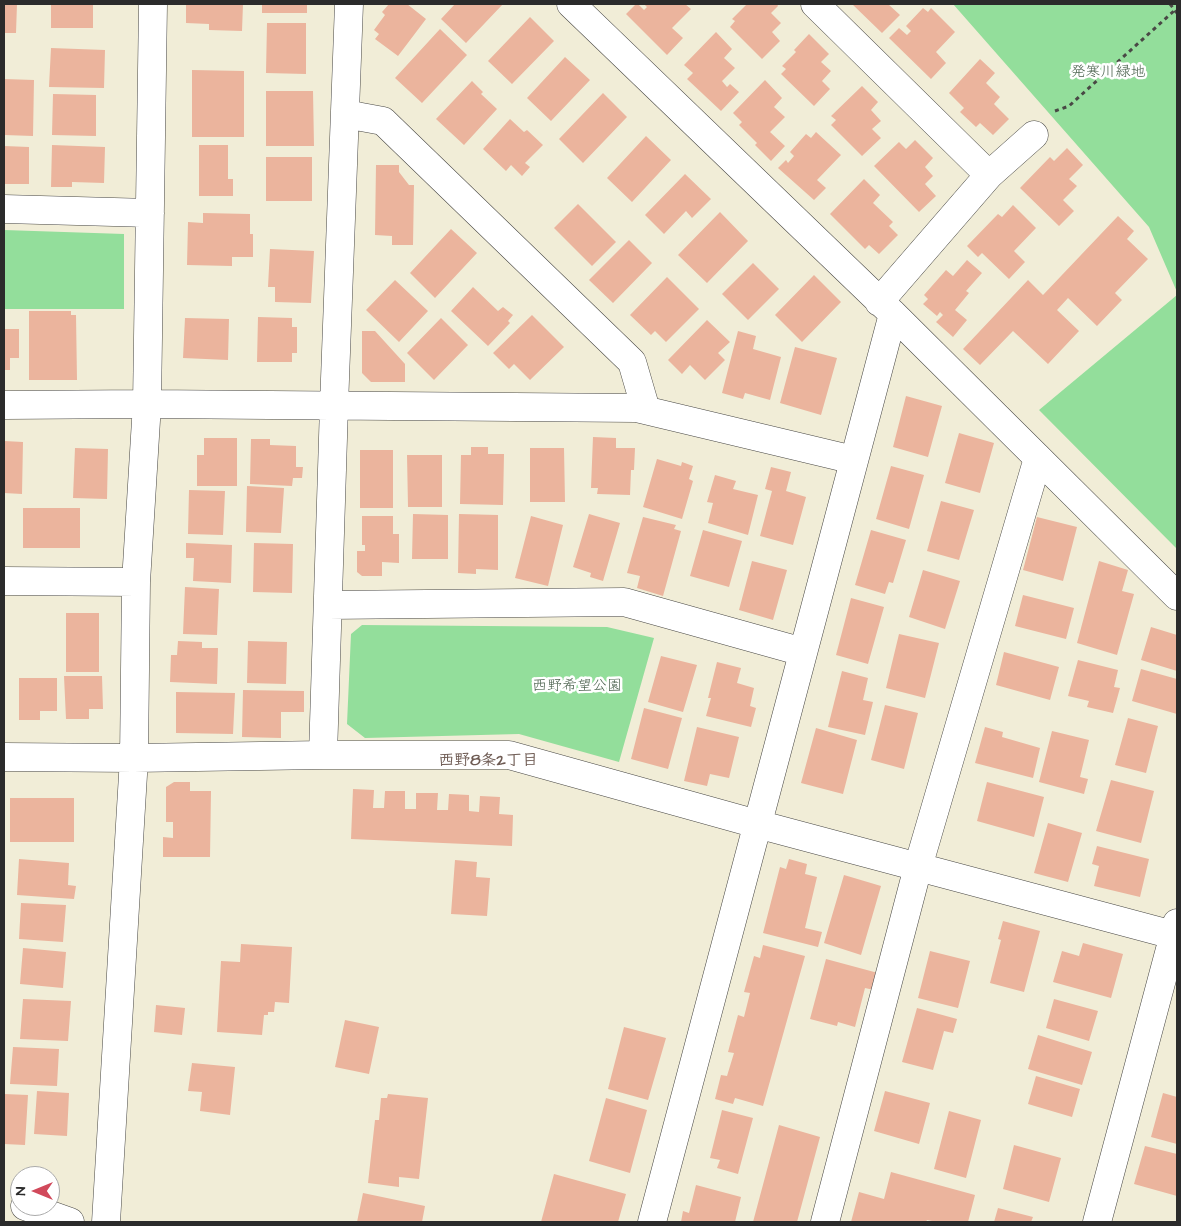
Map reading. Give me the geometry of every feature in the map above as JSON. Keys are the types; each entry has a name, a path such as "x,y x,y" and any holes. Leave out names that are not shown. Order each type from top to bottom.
{"street":[{"path":"106,1222 134,758 136,582 147,404 153,4"},
{"path":"323,755 349,4"},
{"path":"571,4 886,308 1177,596"},
{"path":"814,4 989,175"},
{"path":"345,114 383,121 632,362 646,410"},
{"path":"652,1222 854,460 886,308 989,175 1040,124"},
{"path":"4,209 150,213"},
{"path":"4,405 147,404 636,408 854,460"},
{"path":"825,1222 918,867 1038,458"},
{"path":"4,581 136,582"},
{"path":"328,605 624,602 803,652"},
{"path":"4,757 134,758 509,755 918,867 1176,931 1097,1222"},
{"path":"53,1216 70,1222"}],"path":[{"path":"1040,124 1069,106 1176,11 1170,4"}],"green space":[{"name":"発寒川緑地","path":"953,4 1177,4 1177,292 1149,227"},
{"path":"4,230 124,234 124,309 4,309"},
{"path":"1177,295 1177,549 1039,410"},
{"name":"西野希望公園","path":"362,625 607,627 654,638 619,762 519,734 365,738 347,724 351,634"}],"building":[{"path":"4,4 17,4 16,33 4,33"},
{"path":"51,4 93,4 93,28 51,28"},
{"path":"186,4 243,4 242,31 209,30 209,24 186,23"},
{"path":"262,4 307,4 307,13 262,13"},
{"path":"389,4 407,4 426,19 398,56 375,39 379,34 374,30 385,15 382,12"},
{"path":"455,4 503,4 466,43 441,19"},
{"path":"636,4 644,10 647,7 644,4 685,4 691,9 672,28 683,38 667,55 626,14"},
{"path":"747,4 777,4 778,6 771,13 781,23 772,32 780,41 762,59 730,27 735,21 732,19"},
{"path":"852,4 888,4 900,15 882,33"},
{"path":"923,8 928,12 931,8 955,32 936,52 946,63 931,79 889,38 899,28 907,35 911,31 906,26"},
{"path":"530,17 554,41 512,84 488,61"},
{"path":"267,23 306,23 306,74 266,73"},
{"path":"440,29 467,55 422,103 395,78"},
{"path":"716,32 732,49 724,58 735,68 722,81 727,87 730,84 739,92 721,111 687,79 693,73 684,65"},
{"path":"809,34 829,54 821,62 831,71 822,81 830,89 814,106 781,74 786,69 782,66 796,52 794,50"},
{"path":"51,48 105,50 104,88 49,87"},
{"path":"565,57 590,80 551,121 527,98"},
{"path":"980,59 995,73 986,83 1000,97 994,104 1009,119 993,135 980,123 976,127 960,112 964,108 949,93"},
{"path":"192,70 244,71 244,137 192,137"},
{"path":"4,79 34,80 33,136 4,135"},
{"path":"765,80 782,98 774,107 785,117 770,132 785,146 771,161 739,125 742,122 733,113"},
{"path":"472,81 483,92 481,94 497,109 464,145 436,119"},
{"path":"862,86 878,102 871,110 881,121 872,129 881,138 862,156 831,125 836,120 831,116"},
{"path":"266,91 313,91 314,146 266,146"},
{"path":"603,93 627,117 583,163 559,139"},
{"path":"53,94 96,95 96,136 52,135"},
{"path":"510,119 524,132 527,130 543,145 525,163 530,167 522,176 511,165 506,171 483,149"},
{"path":"816,132 841,155 817,180 826,188 814,200 778,168 786,160 788,163 794,156 790,152 806,134 811,138"},
{"path":"646,136 671,160 632,202 607,178"},
{"path":"915,140 933,158 925,167 933,176 925,184 936,196 919,212 874,166 899,142 906,149"},
{"path":"52,145 105,147 104,183 72,182 72,187 51,187"},
{"path":"199,145 228,145 228,179 233,179 233,196 199,196"},
{"path":"4,146 29,147 29,184 4,184"},
{"path":"1067,148 1083,165 1069,179 1077,186 1063,200 1074,211 1059,226 1020,188 1050,157 1054,161"},
{"path":"266,157 312,157 312,201 266,201"},
{"path":"376,165 399,165 399,172 409,185 414,185 413,245 392,245 392,236 375,235"},
{"path":"685,174 711,199 692,218 686,211 664,234 645,215"},
{"path":"864,179 880,195 873,203 893,222 889,226 898,235 879,254 869,245 865,249 830,214"},
{"path":"578,204 616,242 592,266 554,228"},
{"path":"1013,205 1036,228 1014,251 1025,262 1009,279 982,253 978,257 967,246 998,214 1002,217"},
{"path":"720,212 748,241 707,283 678,255"},
{"path":"203,213 250,214 250,234 253,234 253,257 232,257 232,266 187,265 188,222 203,223"},
{"path":"1118,216 1134,231 1127,239 1148,259 1115,293 1122,300 1097,326 1068,298 1057,310 1079,331 1048,364 1013,331 980,365 963,349 1028,280 1043,295"},
{"path":"451,229 477,253 435,298 410,273"},
{"path":"629,240 652,263 613,303 589,280"},
{"path":"270,249 314,251 311,303 275,302 275,287 268,287"},
{"path":"967,260 982,273 966,291 969,293 955,310 967,320 953,337 936,322 943,315 940,312 937,316 923,304 928,299 924,295 946,270 953,276"},
{"path":"753,263 779,289 748,320 722,294"},
{"path":"814,275 841,302 802,342 775,315"},
{"path":"667,277 699,309 666,342 655,331 651,335 630,315"},
{"path":"395,280 428,311 399,342 366,310"},
{"path":"473,287 498,311 503,307 513,315 508,321 510,323 488,346 451,311"},
{"path":"29,311 71,311 71,315 76,315 77,380 29,380"},
{"path":"532,315 564,347 530,380 514,364 509,369 493,353"},
{"path":"258,317 292,318 292,327 297,327 297,353 292,353 292,362 257,362"},
{"path":"185,318 229,319 228,360 183,358"},
{"path":"441,318 468,345 434,380 407,353"},
{"path":"707,320 730,342 718,353 725,360 705,380 690,365 682,374 668,360"},
{"path":"4,329 19,329 19,358 10,358 10,370 4,370"},
{"path":"362,331 375,331 405,364 405,382 371,382 362,373"},
{"path":"738,331 756,336 753,349 781,357 770,400 745,393 743,399 722,393"},
{"path":"795,347 837,358 821,415 780,403"},
{"path":"906,396 942,406 928,457 893,447"},
{"path":"959,433 994,443 980,493 945,483"},
{"path":"593,437 616,438 616,448 635,448 634,470 631,470 630,495 597,494 598,488 591,488"},
{"path":"204,438 237,438 237,486 197,486 197,455 204,455"},
{"path":"251,439 270,439 270,445 296,446 296,467 303,467 302,478 293,478 292,486 250,484"},
{"path":"4,441 23,442 22,494 4,493"},
{"path":"471,447 488,447 488,454 504,454 503,505 460,504 461,455 471,455"},
{"path":"75,448 108,449 107,499 73,498"},
{"path":"530,448 564,448 565,502 530,502"},
{"path":"360,450 393,450 393,508 360,508"},
{"path":"407,455 442,455 442,507 408,507"},
{"path":"657,459 681,466 682,462 693,466 689,479 693,481 682,519 643,507"},
{"path":"891,466 924,475 909,529 876,519"},
{"path":"771,467 791,472 786,491 806,497 793,545 760,536 772,491 765,489"},
{"path":"715,475 736,481 733,489 758,495 748,535 708,523 713,503 707,502"},
{"path":"247,486 284,488 281,533 246,532"},
{"path":"189,490 225,491 223,535 188,534"},
{"path":"941,501 974,510 959,560 927,551"},
{"path":"23,508 80,508 80,548 23,548"},
{"path":"413,514 448,515 448,559 412,559"},
{"path":"459,514 498,515 498,570 476,569 476,574 458,573"},
{"path":"589,514 620,523 603,581 590,577 591,573 573,567"},
{"path":"362,516 393,516 393,534 399,534 399,563 382,562 382,576 362,576 357,572 357,551 365,551 365,545 362,545"},
{"path":"531,516 563,525 548,586 515,578"},
{"path":"643,517 676,525 674,529 681,531 663,596 637,588 640,576 627,573"},
{"path":"1037,517 1077,527 1063,581 1023,570"},
{"path":"703,530 742,541 729,587 690,576"},
{"path":"871,530 906,540 893,583 889,582 885,594 855,585"},
{"path":"186,543 232,545 231,583 193,581 194,558 186,558"},
{"path":"254,543 293,544 292,593 253,592"},
{"path":"752,561 787,570 773,620 739,610"},
{"path":"1099,561 1128,570 1122,591 1134,594 1117,655 1077,643"},
{"path":"923,570 960,581 945,629 909,617"},
{"path":"185,587 219,589 217,635 183,634"},
{"path":"1023,595 1074,608 1066,639 1015,626"},
{"path":"851,598 884,607 868,664 836,655"},
{"path":"66,613 99,613 99,672 66,672"},
{"path":"1151,627 1177,635 1177,671 1141,660"},
{"path":"899,634 939,643 925,698 886,688"},
{"path":"178,641 202,642 202,648 218,648 217,684 170,682 171,655 177,655"},
{"path":"248,641 287,642 286,684 247,683"},
{"path":"1004,652 1059,667 1050,700 996,685"},
{"path":"661,656 697,665 683,712 648,702"},
{"path":"1078,660 1118,670 1114,687 1120,688 1113,713 1087,707 1089,701 1068,696"},
{"path":"717,662 741,668 737,683 754,688 750,706 756,708 751,727 706,716 711,698 708,698"},
{"path":"1141,669 1177,679 1177,714 1132,701"},
{"path":"842,671 868,678 863,700 873,702 865,735 828,727"},
{"path":"64,676 102,676 103,709 89,709 89,719 66,719"},
{"path":"19,678 57,678 57,711 40,711 40,720 19,720"},
{"path":"243,690 304,691 304,712 281,712 281,738 242,737"},
{"path":"176,692 235,693 233,734 176,733"},
{"path":"885,705 918,713 904,769 871,760"},
{"path":"644,708 682,718 668,769 631,759"},
{"path":"1128,718 1158,726 1146,773 1115,765"},
{"path":"697,727 739,737 729,778 710,774 707,786 684,781"},
{"path":"985,727 1003,732 1002,737 1040,748 1033,778 975,763"},
{"path":"816,728 857,740 843,794 801,783"},
{"path":"1052,731 1089,740 1080,777 1088,779 1084,794 1039,782"},
{"path":"1111,780 1154,791 1141,843 1096,831"},
{"path":"174,782 190,782 190,791 211,791 210,857 163,857 163,837 173,838 173,822 166,822 166,787"},
{"path":"987,782 1044,797 1034,837 977,821"},
{"path":"353,789 374,790 373,808 384,808 385,791 405,791 405,809 416,809 416,793 438,793 437,810 448,810 449,794 469,795 469,811 479,812 480,796 500,797 499,814 513,815 512,846 351,839"},
{"path":"10,798 74,798 74,842 10,842"},
{"path":"1048,823 1082,833 1068,882 1034,873"},
{"path":"1097,846 1149,859 1140,897 1094,886 1099,866 1092,864"},
{"path":"19,859 69,863 68,885 76,886 74,899 17,895"},
{"path":"789,859 807,864 805,874 817,877 805,928 822,932 818,947 763,933 780,867 786,869"},
{"path":"455,860 477,862 476,877 490,878 487,916 451,914"},
{"path":"844,875 881,886 861,955 824,943"},
{"path":"21,903 66,905 63,942 19,939"},
{"path":"1003,921 1040,931 1024,992 990,983 1001,940 998,939"},
{"path":"1083,943 1123,954 1111,998 1053,982 1062,951 1079,956"},
{"path":"241,944 292,947 289,1003 275,1002 274,1012 268,1012 268,1015 264,1015 262,1035 217,1032 221,961 240,962"},
{"path":"763,945 805,956 763,1106 735,1098 733,1104 715,1099 721,1075 727,1076 734,1053 728,1052 738,1015 744,1017 750,993 744,992 754,956 760,958"},
{"path":"23,948 66,952 63,988 20,984"},
{"path":"930,951 970,961 958,1008 918,998"},
{"path":"826,959 878,973 874,990 865,988 855,1027 838,1022 837,1026 810,1019"},
{"path":"23,999 71,1001 68,1041 20,1039"},
{"path":"1054,999 1098,1011 1089,1041 1046,1028"},
{"path":"156,1005 185,1008 182,1035 154,1032"},
{"path":"917,1008 957,1019 953,1033 944,1031 933,1070 902,1062"},
{"path":"345,1020 379,1027 369,1074 335,1067"},
{"path":"624,1027 666,1038 648,1100 608,1089"},
{"path":"1038,1035 1092,1052 1082,1085 1028,1069"},
{"path":"13,1047 59,1049 57,1086 10,1084"},
{"path":"192,1063 235,1067 230,1115 200,1111 202,1092 188,1091"},
{"path":"1036,1076 1080,1089 1072,1117 1028,1104"},
{"path":"37,1091 69,1093 67,1136 34,1134"},
{"path":"885,1091 930,1103 919,1144 874,1131"},
{"path":"1163,1093 1177,1097 1177,1144 1151,1137"},
{"path":"4,1094 28,1095 25,1145 4,1144"},
{"path":"388,1094 428,1098 419,1179 399,1177 399,1187 368,1183 375,1120 379,1120 381,1098 387,1098"},
{"path":"606,1098 647,1110 630,1173 589,1161"},
{"path":"722,1110 753,1118 738,1174 717,1168 720,1160 710,1158"},
{"path":"949,1111 981,1120 966,1178 934,1169"},
{"path":"779,1125 820,1137 797,1222 753,1222"},
{"path":"1014,1145 1061,1158 1049,1202 1003,1189"},
{"path":"1145,1146 1177,1154 1177,1196 1134,1184"},
{"path":"891,1172 975,1195 968,1222 937,1222 927,1220 926,1222 851,1222 859,1192 884,1199"},
{"path":"554,1174 626,1194 618,1222 541,1222"},
{"path":"696,1185 741,1197 735,1222 681,1222 683,1211 689,1213"},
{"path":"363,1193 425,1206 422,1222 357,1222"},
{"path":"998,1208 1033,1217 1031,1222 994,1222"}],"district":[{"name":"西野8条2丁目","path":"488,762"}]}
